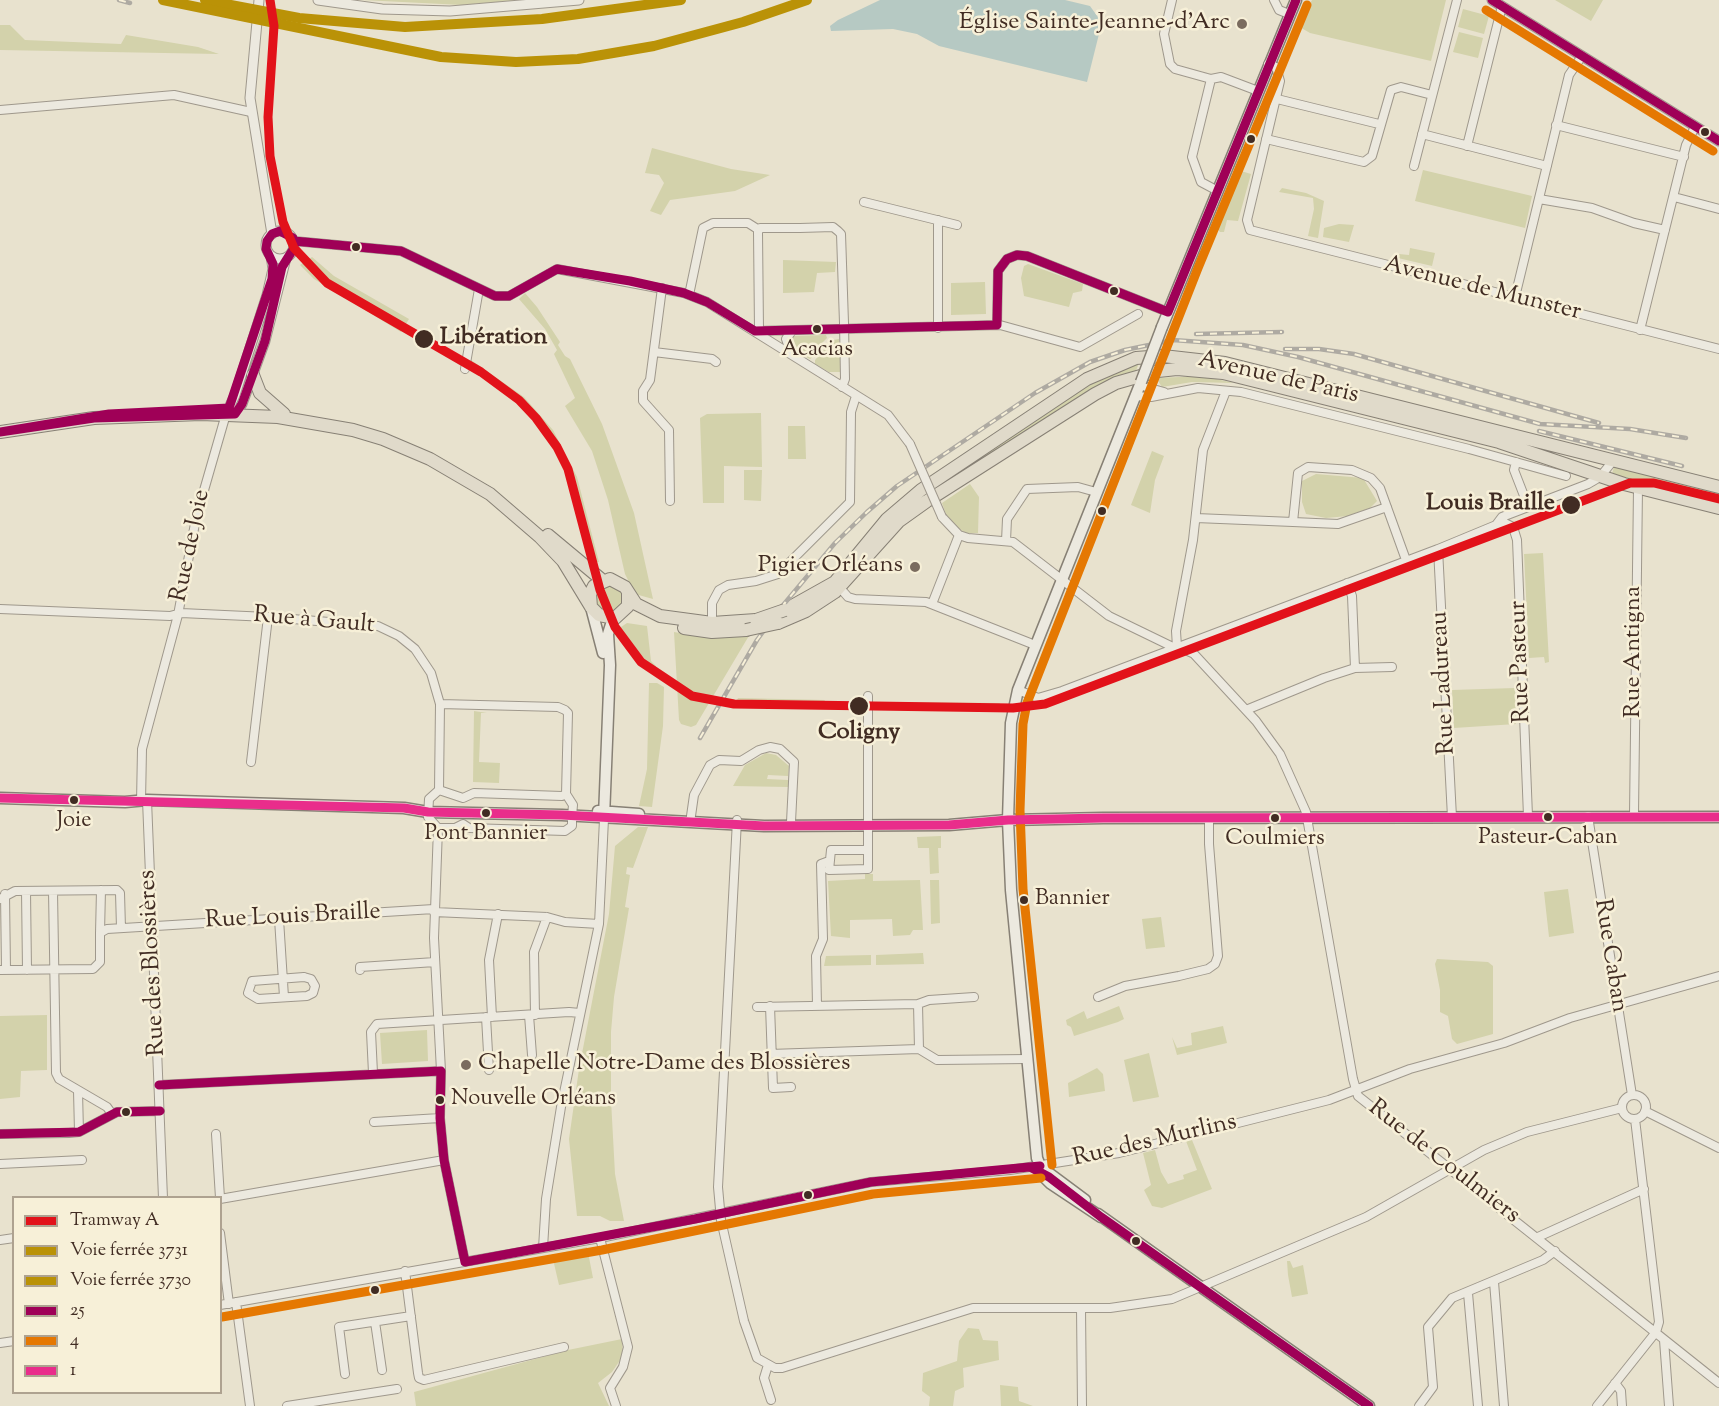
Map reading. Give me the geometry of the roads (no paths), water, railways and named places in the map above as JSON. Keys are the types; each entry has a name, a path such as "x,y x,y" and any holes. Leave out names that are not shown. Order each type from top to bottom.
{"main road":[{"path":"1296,0 1214,195 1018,690 1013,708 1008,820 1011,890 1037,1169 1101,1218 1370,1406"},
{"name":"Avenue de Paris","path":"712,627 756,620 785,610 838,585 887,519 921,490 1087,380 1136,358 1179,357 1225,363 1612,462 1719,487"},
{"name":"Avenue de Paris","path":"616,617 632,614 683,624 746,630 778,623 806,611 838,585 892,528 913,510 1095,394 1116,383 1158,370 1186,369 1223,373 1471,435 1568,471 1719,508"},
{"path":"253,375 260,393 284,414"},
{"path":"0,432 109,414 158,410 284,414 335,424 411,445 475,478 518,509 602,580 616,580 628,592 628,606 616,617 608,634 610,665 604,815"},
{"path":"93,418 235,412 335,424 410,450 468,480 513,512 563,561 599,615 616,617"},
{"path":"602,580 592,589 591,606 601,642 608,697"},
{"name":"Avenue de Paris","path":"628,592 636,604 650,616"},
{"path":"0,798 572,813 686,818 764,826 994,818 1008,820 1307,819 1634,815 1719,817"},
{"path":"737,822 866,824"}],"street":[{"path":"318,0 382,9 450,11 579,0"},
{"path":"1172,0 1164,34 1170,64 1175,69 1211,79 1221,77 1258,91"},
{"path":"1274,0 1279,10 1289,14"},
{"path":"1414,166 1457,0"},
{"path":"1492,0 1719,141"},
{"path":"261,1 251,112 276,232"},
{"path":"1467,146 1502,6"},
{"path":"1515,297 1569,75 1581,56"},
{"path":"1269,64 1276,67 1280,75 1277,99 1266,139 1366,162 1372,156 1387,95 1394,88 1432,95"},
{"path":"1211,79 1192,157 1201,182 1214,195"},
{"path":"0,110 174,94 251,112"},
{"path":"1277,99 1379,124"},
{"path":"1556,125 1684,157"},
{"path":"1641,330 1689,136 1695,127"},
{"path":"1422,134 1547,166"},
{"name":"Avenue de Munster","path":"1266,139 1246,220 1247,228 1291,242 1719,349"},
{"path":"1674,197 1719,208"},
{"path":"1539,199 1592,208 1634,223 1665,230"},
{"path":"864,202 957,225"},
{"path":"938,220 938,328"},
{"path":"689,295 703,228 713,224 748,222 759,230 833,228 838,231 841,234 844,330 845,380 842,387"},
{"path":"757,331 759,230"},
{"path":"276,232 289,234 294,241 293,251 286,258 271,256 266,245 276,232"},
{"path":"294,241 401,251 479,289 503,296 516,292 557,269 662,288 707,302 757,331 894,421 910,444 942,517 959,535 982,541 1006,541 1007,519 1027,489 1078,487 1096,492"},
{"path":"997,325 996,280 998,271 1007,259 1017,255 1027,256 1168,312"},
{"name":"Rue de Joie","path":"144,801 141,756 178,615 196,518 235,412 267,296 273,269 271,256"},
{"name":"Rue de Joie","path":"235,412 253,375 265,341 277,283 286,258"},
{"path":"662,288 654,352 643,401 669,430 670,501"},
{"path":"465,369 479,289"},
{"path":"757,331 997,325 1080,347 1138,314"},
{"path":"792,331 786,339 792,354"},
{"path":"654,352 712,359 716,362"},
{"path":"1138,388 1145,398 1198,388 1226,391 1516,462 1568,471 1569,491"},
{"path":"1177,647 1176,631 1196,518 1203,450 1226,391"},
{"path":"712,627 715,596 728,585 756,581 778,574 850,502 852,412 856,396"},
{"path":"1516,462 1514,470 1528,506"},
{"path":"1018,690 1042,697 1438,549 1496,525 1502,517 1600,477 1612,462"},
{"path":"1293,522 1298,473 1304,468 1363,473 1380,488 1406,560"},
{"name":"Rue Antigna","path":"1634,815 1638,488"},
{"path":"1196,518 1334,525 1387,507"},
{"name":"Rue Pasteur","path":"1496,525 1505,523 1513,527 1517,540 1528,816"},
{"path":"932,604 959,535"},
{"name":"Rue de Coulmiers","path":"1006,541 1013,542 1109,616 1194,654 1246,710 1280,754 1307,819 1357,1091 1364,1101 1719,1383"},
{"name":"Rue Ladureau","path":"1438,549 1452,817"},
{"path":"1347,583 1352,596 1355,669"},
{"path":"838,585 848,597 855,599 932,604 1035,645"},
{"name":"Rue à Gault","path":"0,609 90,614 268,617 369,623 388,630 421,656 431,673 440,704 439,790"},
{"path":"251,762 268,617"},
{"path":"1246,710 1324,678 1355,669 1392,667"},
{"path":"867,850 831,850 829,861 832,871 868,869 866,824 868,696"},
{"path":"440,704 558,707 565,710 568,713 566,794 571,800 572,826 565,831 469,828 463,811 439,790 429,799 428,809 431,823 438,828 455,828 463,811 474,793 562,796 566,794"},
{"path":"686,818 694,795 710,765 719,760 741,761 770,747 780,749 794,762 791,822"},
{"name":"Rue des Blossières","path":"144,801 152,926 163,1196"},
{"path":"543,1248 546,1199 556,1138 599,924 604,815"},
{"name":"Rue Caban","path":"1588,816 1632,1095 1642,1098 1645,1112"},
{"path":"1098,997 1125,986 1208,969 1215,964 1218,956 1209,819"},
{"path":"737,822 719,1176 720,1213 744,1321 758,1358 768,1365 782,1368 973,1308 1081,1308 1150,1304 1172,1299 1336,1231 1409,1195 1484,1150 1527,1132 1622,1108"},
{"path":"438,828 434,911 441,1071 440,1118 444,1160 465,1262"},
{"path":"817,1006 816,956 823,939 821,864 829,861"},
{"path":"100,890 100,962 98,966 93,969 3,970 3,896 26,891 100,890 119,891 121,928"},
{"path":"26,891 27,969"},
{"path":"53,891 56,1073 59,1079 107,1107 112,1114"},
{"name":"Rue Louis Braille","path":"100,933 107,929 121,928 434,911 547,917 565,922 599,924"},
{"path":"489,1070 489,960 498,914"},
{"path":"532,1055 534,952 547,917"},
{"path":"279,919 284,998"},
{"path":"360,970 360,967 435,962"},
{"name":"Rue des Murlins","path":"229,1304 600,1238 871,1182 1037,1169 1130,1150 1357,1091 1410,1069 1504,1043 1570,1018 1719,976"},
{"path":"282,978 308,978 315,986 310,995 284,998 254,999 248,990 252,981 282,978"},
{"path":"757,1007 918,1004 928,1000 974,997"},
{"path":"918,1004 919,1049"},
{"path":"770,1006 773,1088 791,1087"},
{"path":"373,1073 373,1027 438,1020 580,1014"},
{"path":"770,1054 919,1049 937,1060 1027,1059"},
{"path":"159,1085 441,1071"},
{"path":"78,1091 79,1132"},
{"path":"1632,1095 1624,1101 1622,1108 1628,1117 1635,1119"},
{"path":"0,1134 79,1132 112,1114 160,1111"},
{"path":"1635,1119 1645,1112 1719,1148"},
{"path":"374,1122 440,1118"},
{"path":"1597,1406 1656,1332 1659,1322 1635,1119"},
{"path":"216,1134 220,1196"},
{"path":"0,1164 82,1160"},
{"path":"222,1198 444,1160"},
{"path":"1538,1237 1644,1189"},
{"path":"600,1238 628,1347 623,1366 610,1388 616,1406"},
{"path":"222,1249 229,1304 250,1406"},
{"path":"1419,1406 1433,1387 1428,1327 1452,1299 1550,1256 1555,1251"},
{"path":"405,1271 419,1378 424,1380 564,1347"},
{"path":"1494,1282 1504,1406"},
{"path":"1468,1293 1478,1406"},
{"path":"1081,1308 1082,1406"},
{"path":"345,1374 339,1327 411,1316"},
{"path":"375,1322 382,1370"},
{"path":"1664,1340 1669,1406"},
{"path":"768,1365 764,1378 771,1400"},
{"path":"1615,1383 1621,1391 1622,1406"},
{"path":"288,1406 397,1389"}],"railway":[{"path":"119,0 130,3"},
{"path":"1196,334 1282,332"},
{"path":"700,738 757,640 779,610 835,543 867,512 897,486 1035,393 1090,362 1125,350 1173,340 1243,345 1298,357 1540,424 1630,429 1686,438"},
{"path":"1285,349 1319,349 1354,354 1599,423"},
{"path":"1539,431 1682,466"}],"tram line":[{"name":"A","path":"270,0 274,26 268,117 270,156 283,222 294,248 327,283 481,372 519,400 536,418 557,447 568,469 600,590 615,627 641,662 692,696 734,704 1013,708 1045,704 1630,483 1654,483 1719,499"}],"rail line":[{"name":"3730","path":"163,0 441,57 516,62 578,59 654,46 743,22 807,0"},
{"name":"3731","path":"205,0 299,18 405,27 542,19 681,0"}],"place":[{"name":"Église Sainte-Jeanne-d'Arc","path":"1242,24"},
{"name":"Acacias","path":"817,329"},
{"name":"Libération","path":"424,339"},
{"name":"Louis Braille","path":"1571,505"},
{"name":"Pigier Orléans","path":"915,567"},
{"name":"Coligny","path":"859,706"},
{"name":"Joie","path":"74,800"},
{"name":"Pont Bannier","path":"486,813"},
{"name":"Pasteur-Caban","path":"1548,817"},
{"name":"Coulmiers","path":"1275,818"},
{"name":"Bannier","path":"1024,900"},
{"name":"Chapelle Notre-Dame des Blossières","path":"466,1065"},
{"name":"Nouvelle Orléans","path":"440,1100"}]}
